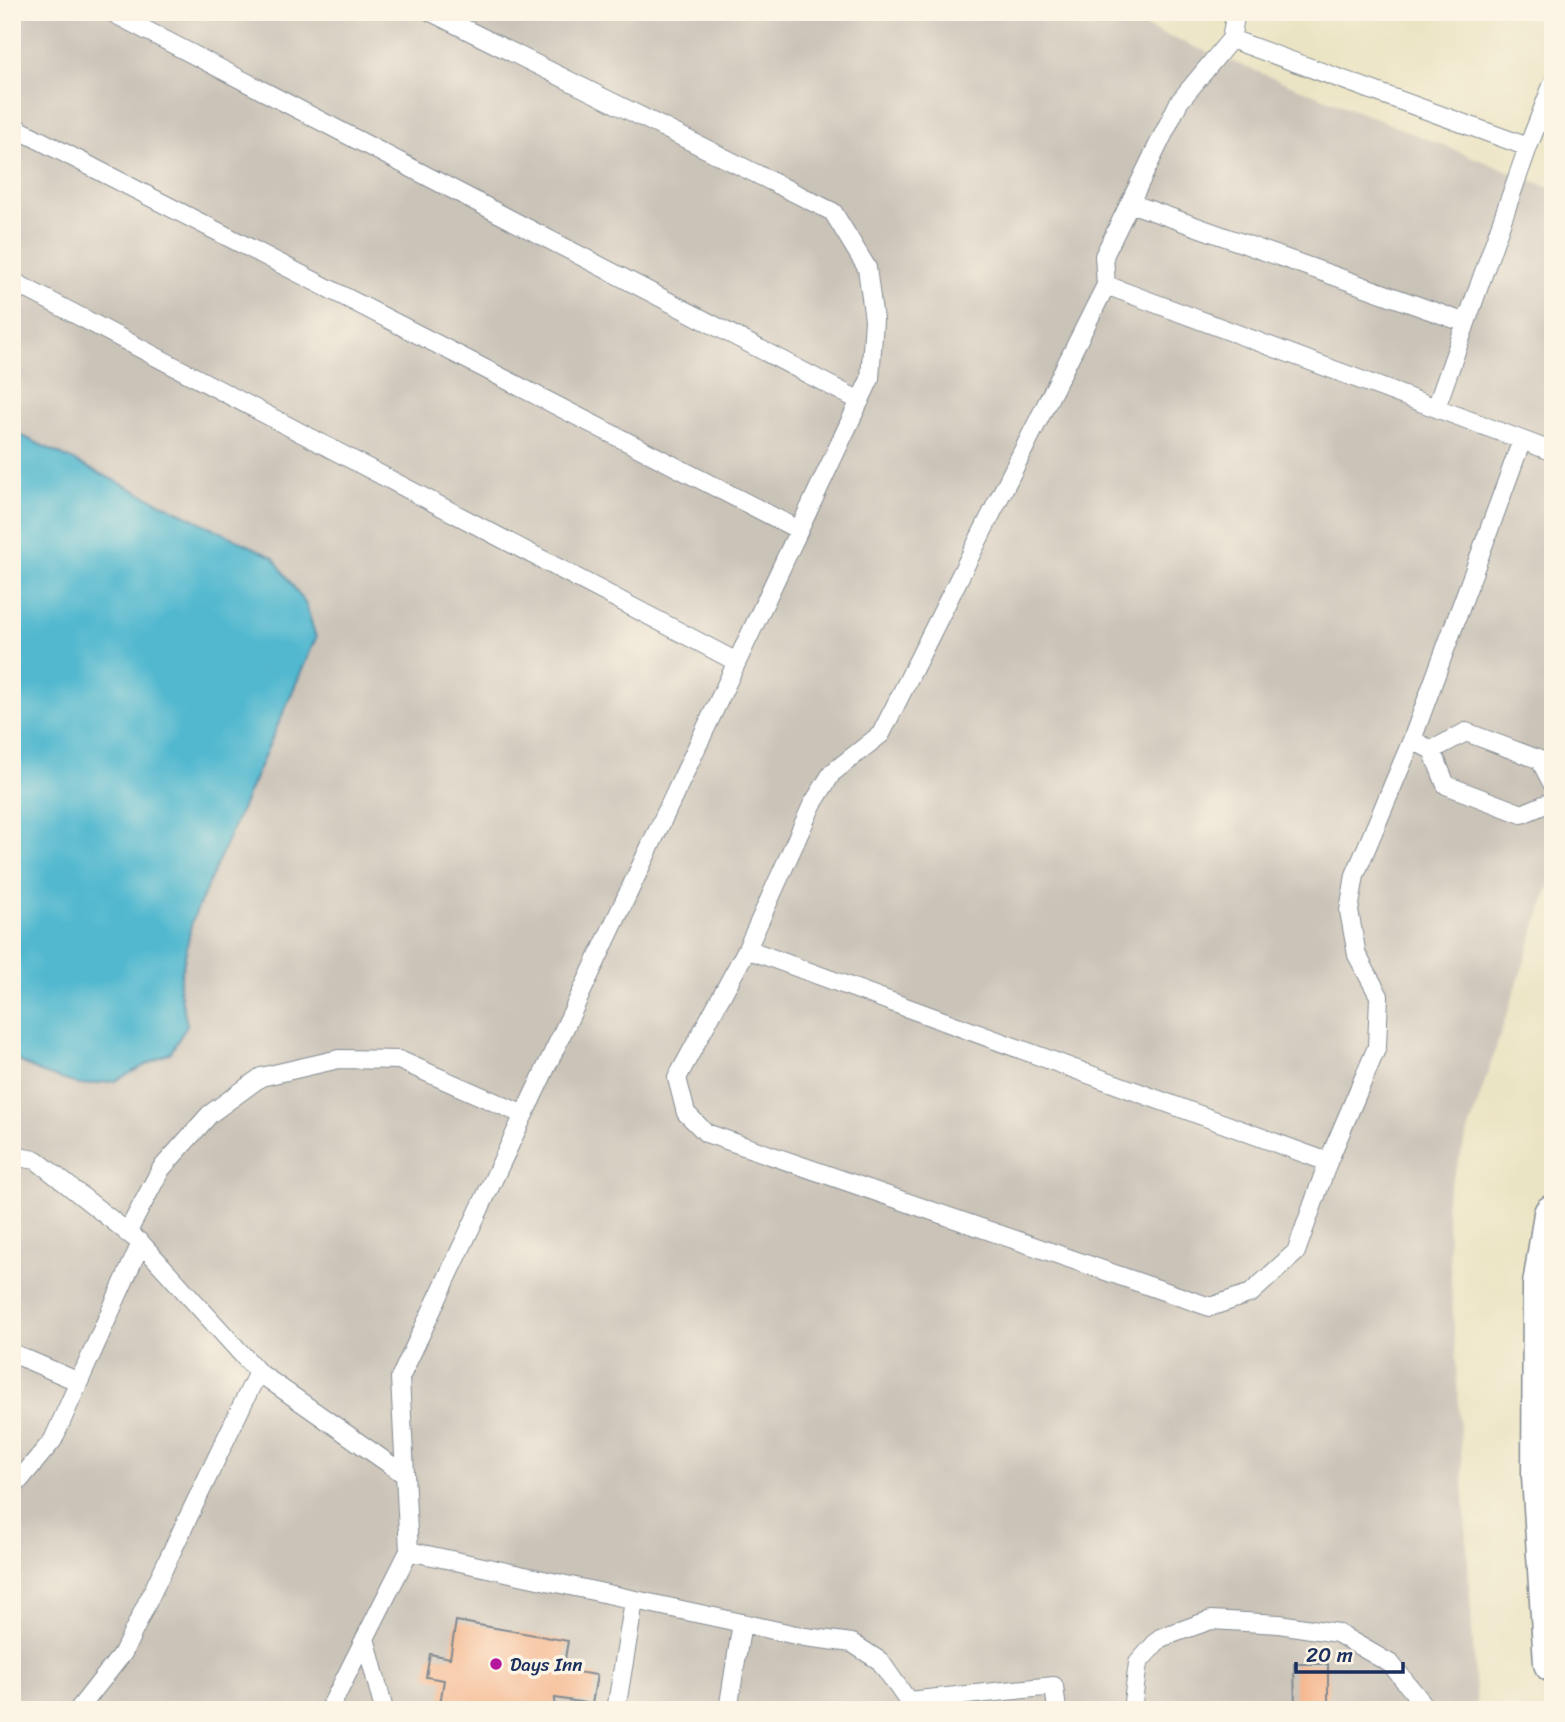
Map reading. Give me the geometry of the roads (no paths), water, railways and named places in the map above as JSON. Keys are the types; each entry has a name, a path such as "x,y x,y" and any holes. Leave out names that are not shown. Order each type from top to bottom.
{"street":[{"path":"1553,1214 1542,1285 1541,1450 1553,1663"}],"lane":[{"path":"111,12 860,401"},
{"path":"329,1710 409,1551 400,1378 870,379 874,320 867,268 833,212 431,12"},
{"path":"1236,12 1231,40 1179,102 1104,256 1107,285 881,734 832,773 812,805 747,949 677,1078 686,1113 706,1133 1210,1307 1251,1293 1296,1252 1328,1162 1377,1047 1379,996 1357,955 1349,911 1355,875 1412,740 1522,440"},
{"path":"1231,40 1528,147"},
{"path":"1436,408 1553,83"},
{"path":"12,126 799,530"},
{"path":"1130,203 1466,323"},
{"path":"12,281 737,662"},
{"path":"1107,285 1553,452"},
{"path":"1433,750 1466,732 1540,760 1553,785"},
{"path":"1412,740 1433,750 1447,785 1522,814 1553,801"},
{"path":"747,949 1328,1162"},
{"path":"12,1489 53,1440 79,1382 160,1170 211,1114 261,1077 339,1059 399,1060 524,1115"},
{"path":"12,1156 36,1160 134,1238 258,1372 405,1475"},
{"path":"12,1353 79,1382"},
{"path":"78,1710 123,1653 258,1372"},
{"path":"409,1551 805,1637 852,1643 880,1661 909,1706 1054,1686 1057,1710"},
{"path":"616,1710 634,1601"},
{"path":"1132,1710 1138,1664 1160,1638 1211,1620 1279,1624 1337,1633 1391,1664 1428,1710"},
{"path":"728,1710 742,1623"},
{"path":"365,1638 384,1710"}],"water":[{"path":"12,431 273,557 306,605 316,638 192,921 179,986 187,1025 171,1052 115,1081 80,1085 40,1072 12,1057"}],"place":[{"name":"Days Inn","path":"496,1664"}]}
